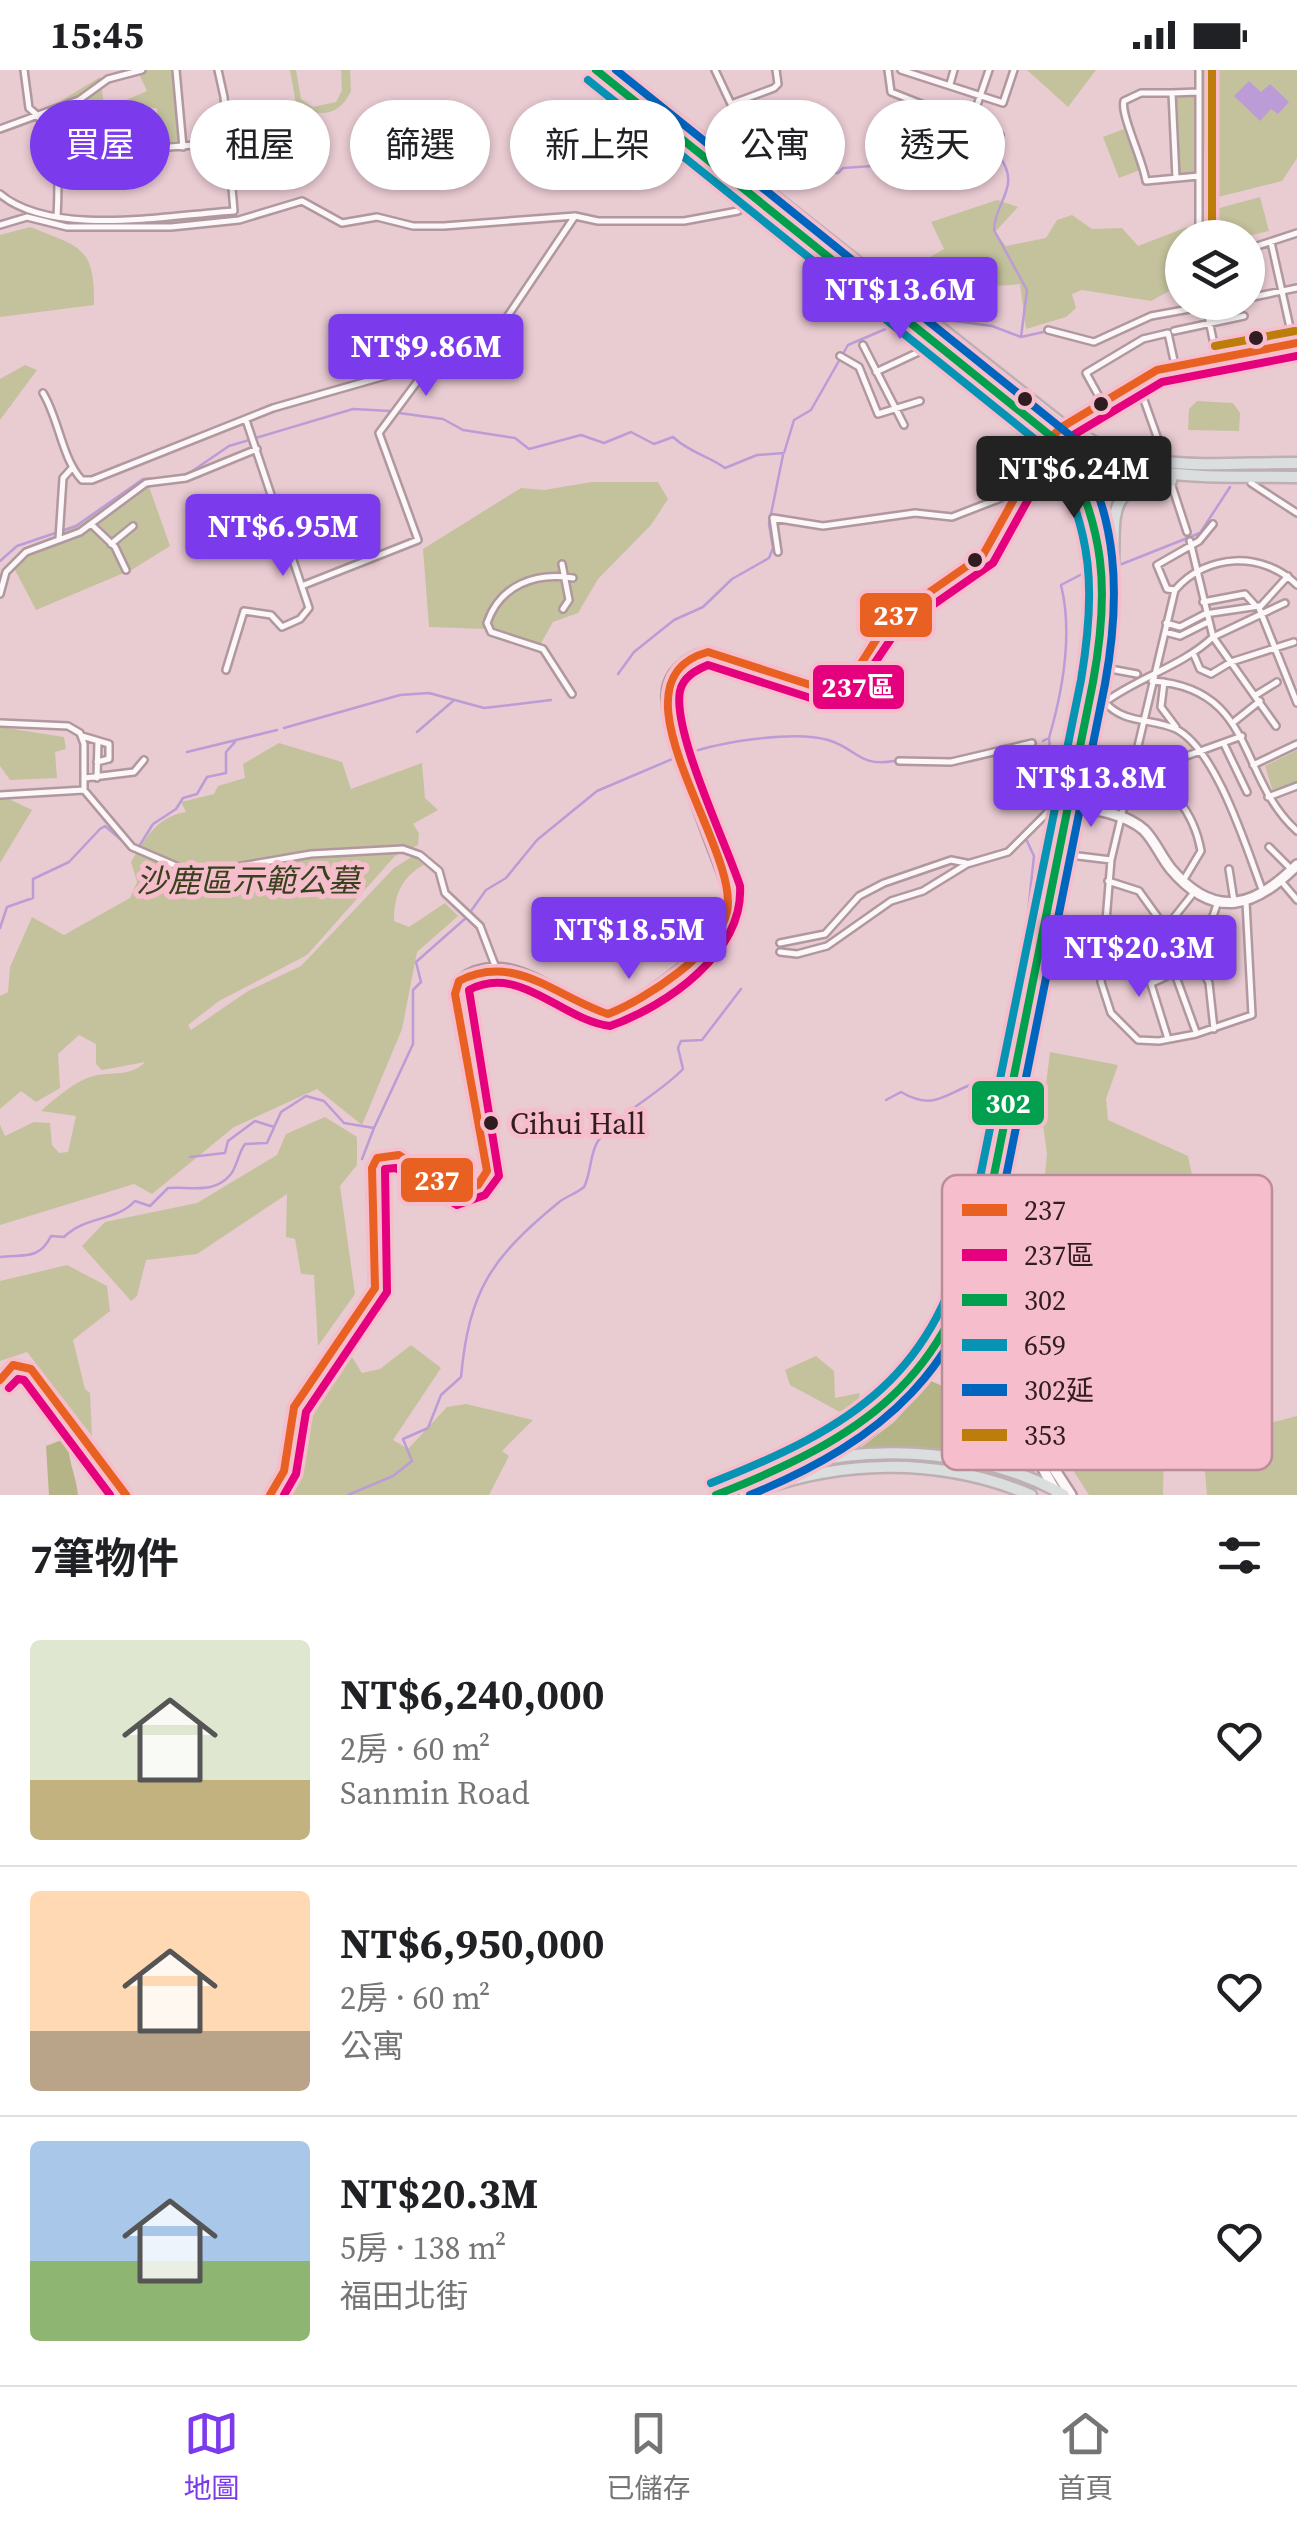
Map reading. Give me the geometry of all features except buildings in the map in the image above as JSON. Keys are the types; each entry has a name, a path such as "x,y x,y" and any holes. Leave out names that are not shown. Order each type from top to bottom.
{"main road":[{"path":"596,70 615,73 705,137"},
{"path":"615,73 755,196 938,343 1117,472 1297,473"},
{"path":"615,73 1065,436 1114,457 1168,472 1251,482 1297,473"},
{"path":"615,73 1065,436"},
{"path":"774,190 1065,436"},
{"path":"920,322 970,367"},
{"path":"1113,566 1117,509 1124,495 1140,483 1168,472"},
{"path":"716,1495 832,1458 900,1454 942,1458"},
{"path":"745,1495 792,1471 913,1467 982,1478 1032,1495"},
{"path":"1002,1470 1058,1493"}],"street":[{"path":"24,70 30,109"},
{"path":"79,100 108,79 142,70"},
{"path":"176,70 184,148"},
{"path":"218,70 224,100"},
{"path":"715,70 729,103 774,88 778,84 776,70"},
{"path":"888,70 891,92 912,100"},
{"path":"902,70 1003,103 1014,70"},
{"path":"950,84 954,70"},
{"path":"979,100 990,70"},
{"path":"1199,70 1199,220"},
{"path":"1198,92 1141,94 1124,101 1121,111 1140,149 1146,181 1199,176"},
{"path":"1172,93 1176,178"},
{"path":"0,128 30,115"},
{"path":"170,149 190,148"},
{"path":"57,190 57,217"},
{"path":"0,194 17,206 57,217 107,220 234,211 231,190"},
{"path":"0,226 27,217 67,226 172,227 239,220 302,201 342,222 377,217 413,226 575,216 598,221 684,221 738,211 755,196"},
{"path":"43,393 61,426 72,468 82,480 92,480 351,383 360,387 476,350 490,340 575,216"},
{"path":"1265,244 1297,234"},
{"path":"270,1495 284,1471 289,1418 298,1398 375,1288 372,1168 377,1158 399,1155 457,1193 472,1190 484,1179 486,1153 456,994 464,977 497,970 536,976 608,1014 650,991 711,940 726,915 728,888 668,710 672,675 690,658 708,652 826,690 841,689 853,678 888,621 982,556 1015,493 1065,436 1102,402 1137,379 1176,366 1295,343 1271,242"},
{"path":"1265,294 1297,288"},
{"path":"1048,330 1094,342 1133,322 1165,314"},
{"path":"1209,320 1217,358"},
{"path":"1174,331 1225,320"},
{"path":"1102,402 1086,373 1143,339 1168,333 1176,366"},
{"path":"876,372 938,343"},
{"path":"863,345 904,426"},
{"path":"843,357 860,367 878,414 920,400"},
{"path":"304,585 418,540 380,429 417,382 420,368"},
{"path":"1137,379 1187,532"},
{"path":"226,670 244,611 270,615 282,626 293,624 308,608 304,585 246,420"},
{"path":"1050,942 1071,806 1096,701 1113,566 1104,521 1065,436"},
{"path":"1003,1175 1071,806 1104,668 1107,593 1100,539 1065,436"},
{"path":"0,594 6,572 26,552 91,524 146,483 186,478 257,449"},
{"path":"59,539 63,478 72,468"},
{"path":"1251,482 1297,513"},
{"path":"778,552 773,518 823,526 915,513 952,517 1015,493"},
{"path":"91,524 110,544 126,570"},
{"path":"1175,590 1167,589 1157,565 1214,524"},
{"path":"110,544 133,526"},
{"path":"1191,544 1213,637 1276,726"},
{"path":"1246,902 1253,1011 1214,1030 1168,1039 1138,1040 1120,1026 1101,982 1108,882 1175,590 1196,572 1248,559 1288,576 1297,586"},
{"path":"562,564 570,578 570,600 562,609"},
{"path":"1166,623 1180,627 1206,614 1256,605 1288,576"},
{"path":"570,578 518,583 492,608 488,628 544,649 572,694"},
{"path":"1203,602 1236,592 1245,594 1256,605 1297,702"},
{"path":"1096,701 1153,677 1213,637 1285,603"},
{"path":"1164,632 1180,636 1208,622"},
{"path":"1194,653 1200,668 1211,674 1231,662 1294,642"},
{"path":"1104,668 1137,674"},
{"path":"1153,677 1216,704 1235,722 1268,797 1297,830"},
{"path":"1164,682 1160,707 1199,750 1233,814 1264,895"},
{"path":"1235,722 1277,682"},
{"path":"1096,701 1115,714 1178,731"},
{"path":"0,723 68,726 81,736 109,744 110,759 97,762"},
{"path":"81,736 84,790 132,846 194,874 311,854 403,849 420,854 439,871 445,892 480,926 497,970"},
{"path":"1082,769 1118,777 1242,736"},
{"path":"96,778 98,741"},
{"path":"899,760 950,762 1032,743"},
{"path":"1224,744 1247,792"},
{"path":"1253,765 1297,744"},
{"path":"84,778 134,772 144,760"},
{"path":"1142,772 1176,796 1194,827 1201,850 1198,862 1183,881"},
{"path":"1268,797 1297,787"},
{"path":"1128,788 1170,795"},
{"path":"0,795 84,790"},
{"path":"780,952 797,954 827,946 891,901 923,891 967,864 1008,852 1056,804 1121,818 1142,829 1183,881 1218,901 1234,904 1264,895 1295,868 1270,847"},
{"path":"994,1175 1070,854 1071,806"},
{"path":"1070,854 1111,860"},
{"path":"780,943 825,934 859,896 884,883 951,860 967,864"},
{"path":"1229,869 1236,890 1234,904"},
{"path":"1281,881 1297,900"},
{"path":"1108,882 1140,891 1167,930 1196,956 1209,983 1214,1030"},
{"path":"1172,920 1195,890"},
{"path":"1152,982 1175,974 1196,956 1218,901"},
{"path":"1102,936 1124,939 1142,952 1168,1039"},
{"path":"1175,974 1196,1034"},
{"path":"792,1471 854,1431 914,1375 942,1337"},
{"path":"832,1458 883,1421 942,1354"},
{"path":"0,1380 12,1365 30,1369 126,1495"},
{"path":"1045,1470 1058,1493"},
{"path":"1054,1470 1071,1495"}],"green space":[{"path":"137,70 174,70 181,145 170,146 170,100 126,100 147,91"},
{"path":"290,70 296,70 302,100 295,100"},
{"path":"341,70 350,70 351,91 330,111 330,103 336,102 342,90"},
{"path":"1027,70 1096,70 1068,107"},
{"path":"1202,70 1297,70 1297,158 1282,181 1206,200"},
{"path":"100,77 103,100 62,100"},
{"path":"1197,93 1198,175 1178,177 1173,95"},
{"path":"1124,129 1140,170 1119,178 1103,137"},
{"path":"1260,197 1269,231 1265,232 1265,220 1207,220 1205,212"},
{"path":"997,200 1018,207 995,232 1006,246 1046,238 1057,220 1072,215 1092,229 1122,228 1138,246 1165,236 1165,293 1151,301 1082,290 1072,294 1076,308 1066,317 1026,329 1020,284 980,284 947,262 928,267 925,260 944,249 931,222"},
{"path":"30,227 81,251 91,271 94,305 0,317 0,235"},
{"path":"25,365 37,370 0,420 0,379"},
{"path":"1197,401 1233,403 1240,413 1239,431 1188,430 1189,409"},
{"path":"147,481 170,546 133,569 36,610 12,564"},
{"path":"592,482 658,482 668,499 651,525 598,579 578,613 553,622 540,645 486,629 429,627 423,549 521,488 544,490"},
{"path":"0,727 64,737 66,749 55,752 57,778 10,780 0,766"},
{"name":"沙鹿區示範公墓","path":"279,743 342,762 351,789 422,763 425,798 438,810 413,824 419,833 418,845 395,856 307,955 219,1001 188,1025 191,1030 248,991 301,966 394,868 413,856 424,865 400,888 394,921 409,927 445,903 458,916 417,952 402,1029 362,1125 317,1089 234,1127 152,1194 134,1184 0,1225 0,1125 5,1136 34,1122 50,1123 52,1145 59,1153 68,1152 76,1116 41,1111 83,1080 129,1071 145,1062 102,1070 96,1064 96,1044 79,1035 58,1054 60,1088 36,1102 21,1091 0,1109 0,996 8,992 10,967 32,917 64,935 130,898 137,882 131,862 153,830 186,812 181,802 214,794 218,786 245,778 243,764"},
{"path":"1297,750 1297,787 1274,795 1265,766"},
{"path":"7,798 32,810 0,863 0,799"},
{"path":"1050,1052 1118,1065 1106,1099 1108,1120 1188,1156 1192,1175 1045,1175 1047,1154 1042,1117"},
{"path":"325,1117 357,1137 357,1165 340,1186 355,1294 318,1346 314,1275 301,1274 295,1239 286,1237 287,1194 197,1254 146,1260 137,1296 131,1301 82,1246 105,1222 197,1203 277,1155 286,1134"},
{"path":"67,1265 107,1286 110,1311 73,1340 85,1389 90,1393 92,1436 27,1352 0,1361 0,1281"},
{"path":"411,1345 441,1368 393,1440 408,1449 447,1407 466,1404 533,1420 502,1451 509,1456 489,1495 286,1495 299,1446 345,1346 362,1373 380,1369"},
{"path":"816,1356 834,1371 835,1398 860,1393 856,1411 849,1417 790,1385 785,1370"},
{"path":"1297,1416 1297,1495 1207,1495 1205,1472 1272,1470 1272,1423"},
{"path":"1073,1470 1164,1470 1163,1495 1089,1495"}],"shaded area":[{"path":"1249,81 1261,92 1270,84 1289,102 1278,114 1271,109 1260,121 1234,96"},
{"path":"931,1381 942,1386 942,1455 859,1449 894,1422"},
{"path":"68,1441 78,1495 49,1495 46,1446"},
{"path":"1012,1470 1033,1470 1031,1478"}],"waterway":[{"path":"845,168 887,165 899,159 926,168 985,154 999,156 1008,185 994,230 1027,290 1021,337 1048,331"},
{"path":"932,318 992,326 1021,337"},
{"path":"399,413 443,419 463,430 515,438 529,449 581,435 604,443 631,432 654,444 673,437 725,468 757,455 784,453 794,420 811,410 848,345 909,319"},
{"path":"185,476 229,446 353,409 391,411"},
{"path":"618,674 634,652 674,620 703,607 732,579 769,558 773,548 769,524 783,455"},
{"path":"0,561 17,546 76,526 143,479 167,478"},
{"path":"1122,564 1200,533 1230,487"},
{"path":"1043,741 1049,738 1065,662 1066,623 1061,585 1082,574 1091,578"},
{"path":"284,728 400,695 429,693 484,708 551,700"},
{"path":"417,732 453,701"},
{"path":"187,752 277,730"},
{"path":"686,754 718,745 796,736 828,740 873,762 894,761"},
{"path":"1049,738 1053,779"},
{"path":"138,848 153,824 176,809 183,798 197,794 207,777 226,773 226,752 235,742"},
{"path":"471,911 486,890 506,878 537,840 597,791 677,757"},
{"path":"0,928 7,907 33,898 33,879 69,862 105,826 133,850"},
{"path":"1023,959 1034,856 1027,841"},
{"path":"877,889 953,863"},
{"path":"0,1257 35,1253 51,1236 64,1237 135,1201 150,1206 168,1188 217,1185 231,1174 245,1144 267,1143 281,1112 306,1096 324,1101 344,1123 374,1128 413,1044 413,990 421,982 416,962 467,917"},
{"path":"348,1495 393,1476 412,1461 403,1439 428,1428 441,1395 461,1377 470,1321 487,1278 535,1223 584,1187 598,1141 683,1069 678,1048 681,1041 702,1040 741,989"},
{"path":"886,1100 901,1092 929,1101 1003,1077"},
{"path":"190,1157 225,1153 228,1141 255,1121 274,1127"},
{"path":"362,1159 374,1128"}],"transit line":[{"name":"302","path":"596,70 1062,445 1087,505 1100,560 1098,649 994,1175"},
{"name":"302延","path":"616,70 1071,436 1099,496 1112,557 1110,651 1006,1175"},
{"name":"353","path":"1212,70 1212,220"},
{"name":"659","path":"588,80 1052,453 1066,482 1087,564 1086,648 981,1175"},
{"name":"353","path":"1215,346 1295,331"},
{"name":"237","path":"270,1495 284,1471 294,1407 375,1288 372,1168 377,1158 399,1155 457,1193 478,1185 487,1171 455,994 459,981 479,973 517,974 608,1014 678,973 721,927 727,912 726,884 671,730 668,696 679,669 708,652 826,690 848,684 888,621 983,555 1045,443 1062,427 1157,370 1297,343"},
{"name":"237區","path":"284,1495 296,1474 306,1412 387,1292 385,1169 396,1168 457,1205 485,1195 499,1176 469,990 506,983 592,1022 610,1026 677,990 716,954 729,933 738,910 740,886 684,732 680,691 687,678 708,665 823,702 853,695 897,630 993,563 1055,451 1070,437 1162,382 1297,356"},
{"name":"659","path":"711,1483 807,1440 847,1416 882,1388 912,1356 942,1306"},
{"name":"302","path":"716,1495 815,1450 856,1425 892,1396 922,1363 942,1332"},
{"name":"302延","path":"750,1495 841,1450 879,1423 912,1393 942,1355"},
{"name":"237","path":"0,1380 13,1365 31,1369 126,1495"},
{"name":"237區","path":"9,1388 18,1379 24,1380 110,1495"}],"place":[{"name":"Cihui Hall","path":"491,1123"}]}
